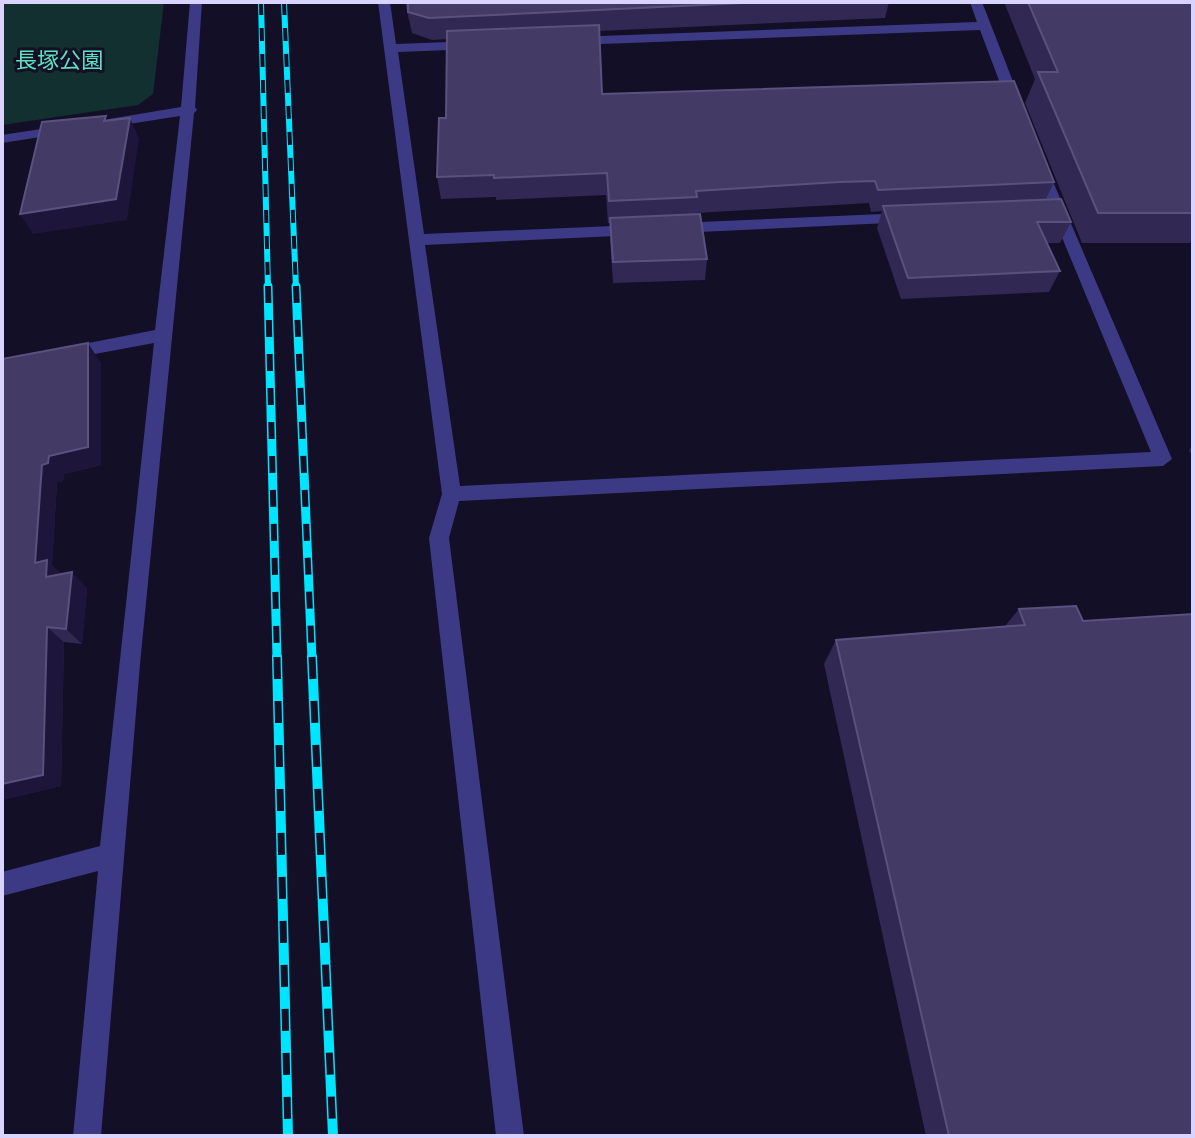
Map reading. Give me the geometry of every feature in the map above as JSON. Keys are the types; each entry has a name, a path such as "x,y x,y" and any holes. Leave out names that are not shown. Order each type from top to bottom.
{"street":[{"path":"87,1136 109,856 162,335 190,110 196,2"},
{"path":"384,2 452,494 439,538 510,1136"},
{"path":"976,2 1024,126"},
{"path":"562,42 985,26"},
{"path":"390,48 484,44"},
{"path":"2,139 190,110"},
{"path":"452,494 1163,459 1049,212 1035,154"},
{"path":"417,240 916,218"},
{"path":"46,357 162,335"},
{"path":"2,884 109,856"}],"green space":[{"name":"長塚公園","path":"2,2 164,2 153,94 138,105 2,125"}],"building":[{"path":"408,2 766,2 429,18 408,12"},
{"path":"1028,2 1193,2 1193,213 1098,213 1038,72 1058,72"},
{"path":"599,25 602,94 1014,81 1054,182 878,190 875,181 839,182 696,191 697,197 609,201 607,173 437,177 439,118 446,118 447,31"},
{"path":"106,116 104,121 130,118 116,199 20,214 42,122"},
{"path":"1061,199 1071,222 1037,222 1060,271 908,278 883,206"},
{"path":"700,214 707,259 613,262 610,218"},
{"path":"88,343 88,447 49,456 48,463 42,465 35,563 47,560 46,577 72,572 66,629 47,627 43,775 2,784 2,359"},
{"path":"1076,606 1083,621 1193,614 1193,1136 949,1136 836,640 1025,625 1019,609"}],"railway":[{"path":"261,2 268,288"},
{"path":"284,2 296,288"},
{"path":"268,286 277,659"},
{"path":"296,286 312,659"},
{"path":"277,657 288,1136"},
{"path":"312,657 333,1136"}]}
